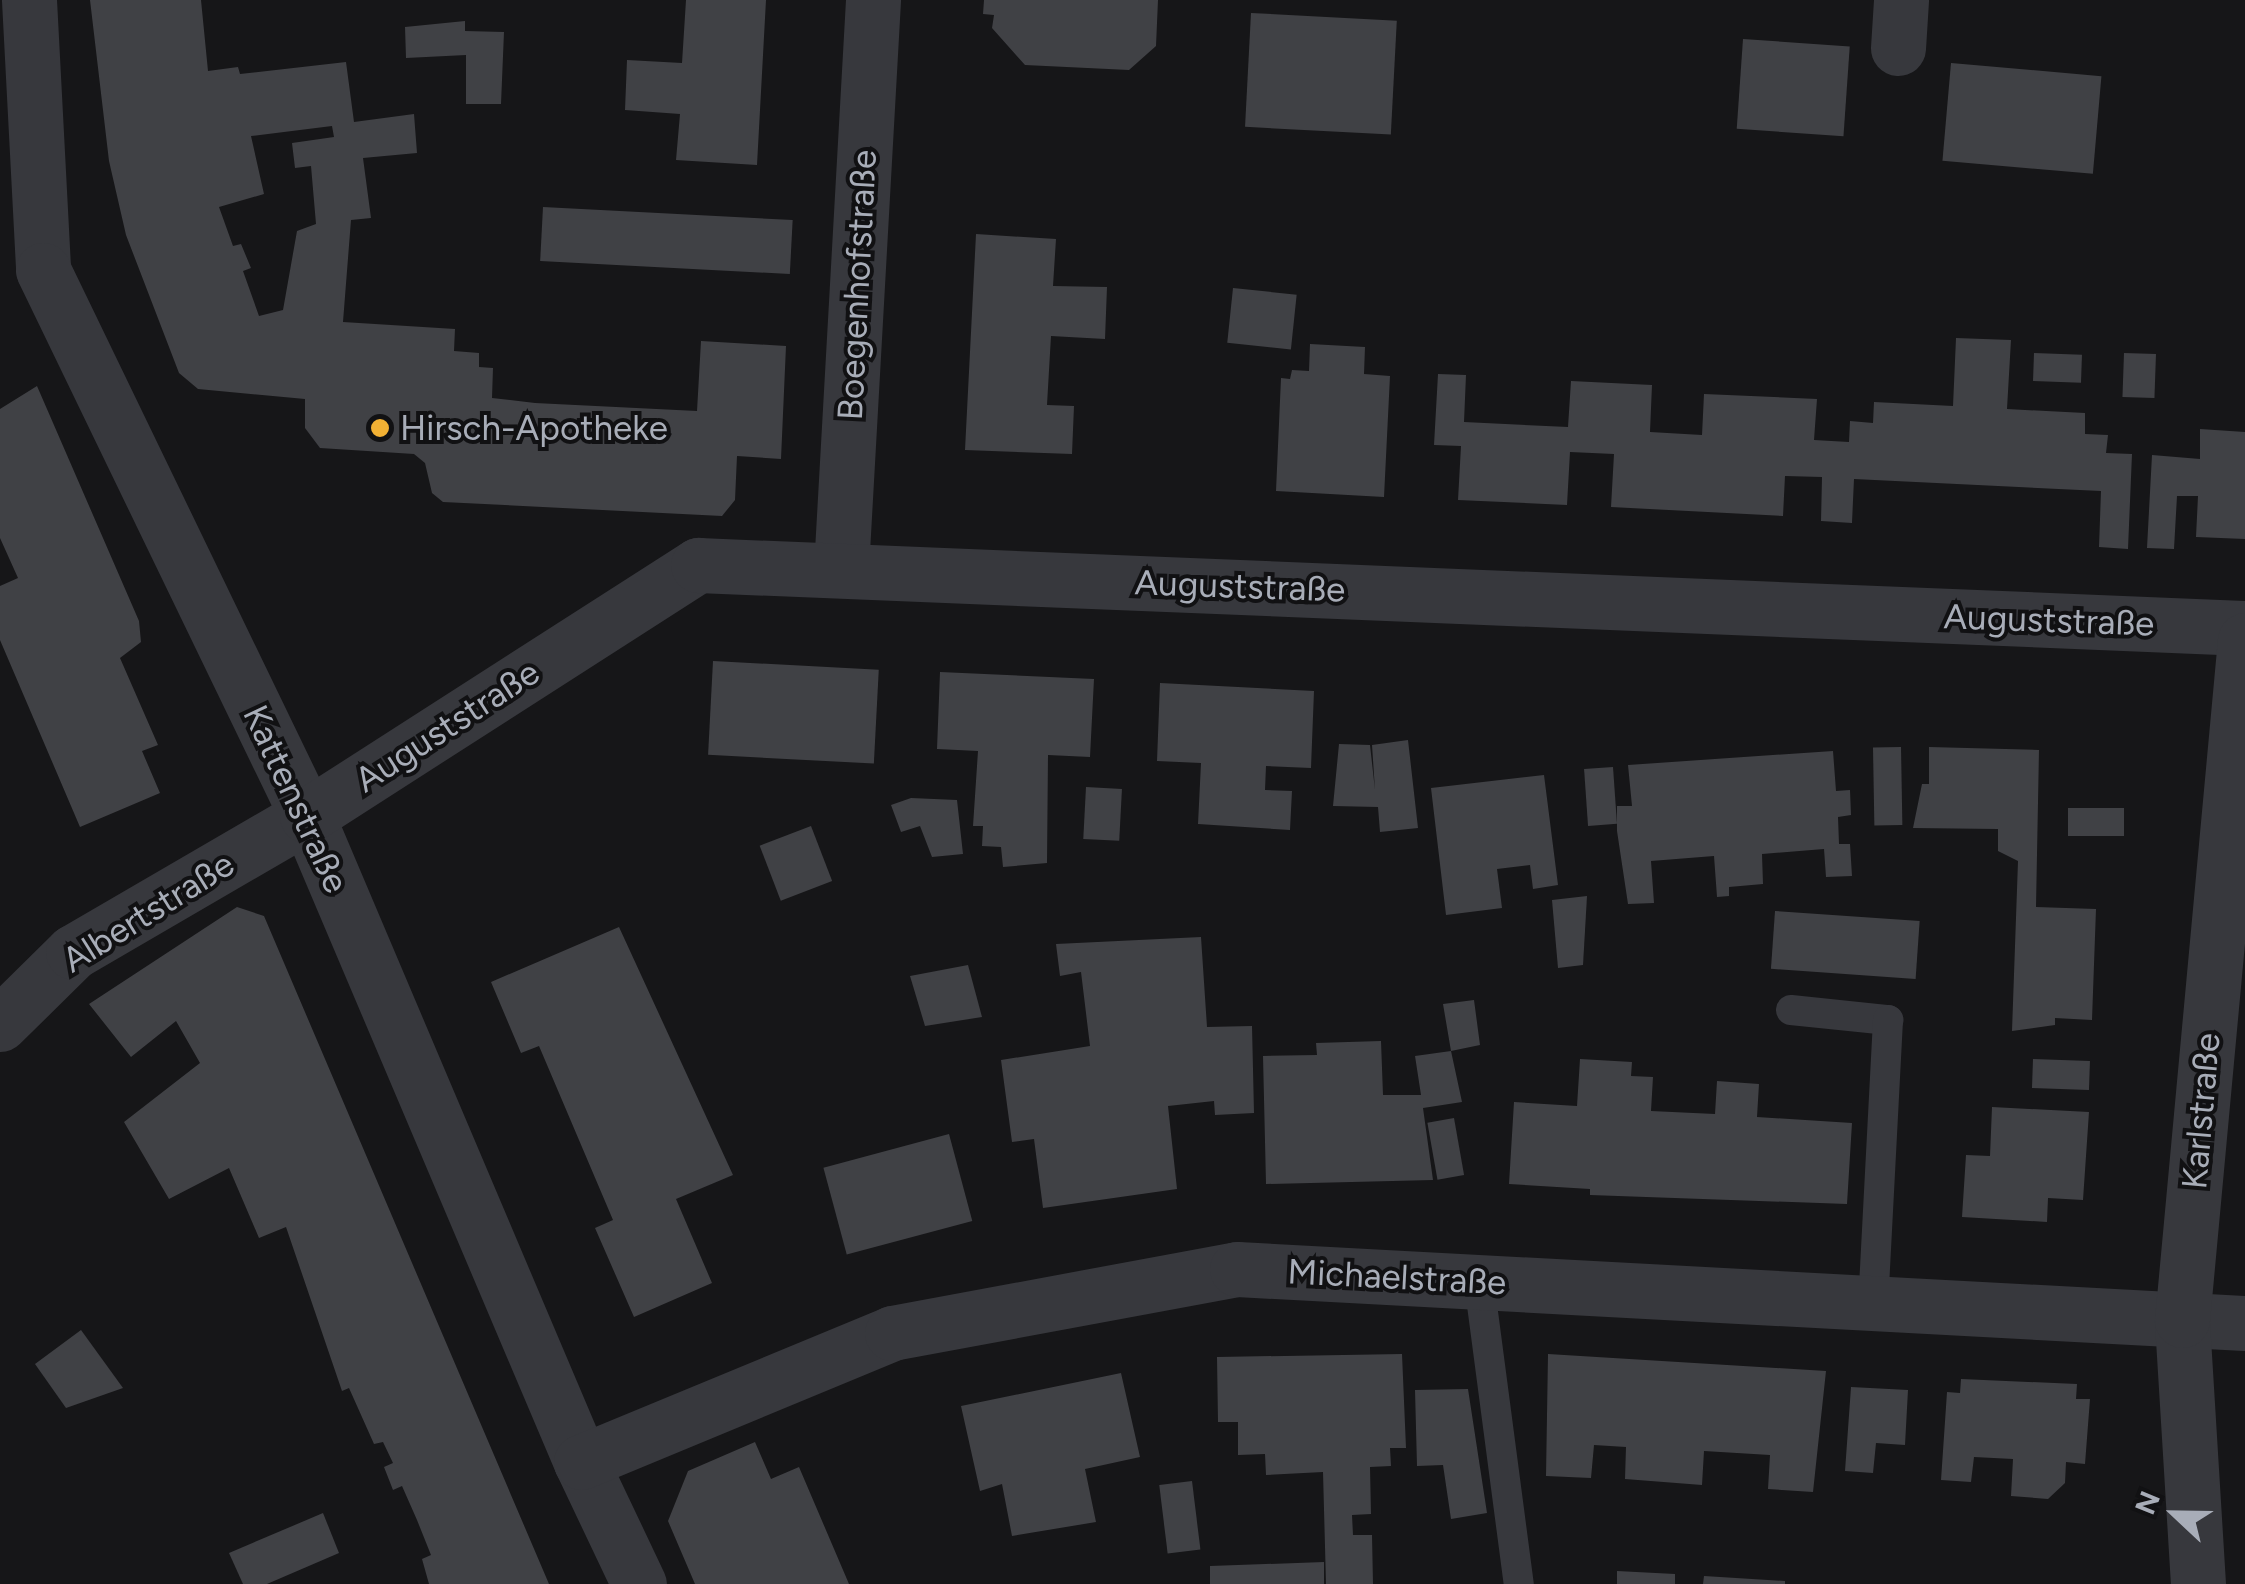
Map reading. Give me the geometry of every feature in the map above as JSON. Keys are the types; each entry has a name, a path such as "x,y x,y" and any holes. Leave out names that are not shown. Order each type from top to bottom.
{"street":[{"name":"Kattenstraße","path":"30,0 43,270 307,816 580,1462 638,1584"},
{"name":"Boegenhofstraße","path":"841,569 873,0"},
{"name":"Auguststraße","path":"307,816 698,565 2245,628"},
{"name":"Karlstraße","path":"2198,1584 2182,1320 2245,640"},
{"name":"Albertstraße","path":"0,1024 73,952 307,816"},
{"name":"Michaelstraße","path":"580,1462 892,1333 1237,1269 2245,1323"}],"lane":[{"path":"1791,1010 1888,1020 1873,1303"},
{"path":"1478,1282 1519,1584"}],"building":[{"path":"90,0 201,0 208,71 238,67 240,74 346,62 354,122 414,114 417,153 363,158 371,218 351,220 343,322 455,329 454,351 479,353 479,367 493,368 492,398 535,403 697,411 701,341 786,346 781,459 737,456 735,500 722,516 443,502 432,493 425,463 414,454 320,448 305,428 305,399 198,389 179,373 126,235 109,161","holes":["332,126 334,137 292,143 295,168 311,166 316,224 297,231 283,310 259,316 243,271 251,268 241,244 233,246 219,207 264,194 251,136"]},
{"path":"686,0 766,0 757,165 676,160 680,114 625,110 627,60 682,63"},
{"path":"984,0 1158,0 1156,46 1129,70 1025,65 992,28 994,15 983,14"},
{"path":"1251,13 1397,21 1391,134 1245,127"},
{"path":"465,21 465,31 504,32 501,104 466,104 466,55 406,58 405,27"},
{"path":"1743,39 1850,46 1843,136 1737,129"},
{"path":"1951,63 2101,76 2093,174 1942,161"},
{"path":"543,207 793,220 790,274 540,261"},
{"path":"976,234 1056,239 1053,286 1107,287 1105,339 1051,336 1047,405 1074,406 1072,454 965,450"},
{"path":"1233,288 1297,295 1291,349 1227,343"},
{"path":"1956,338 2011,340 2007,409 2085,413 2085,434 2108,435 2106,453 2132,454 2128,549 2099,547 2101,491 1854,479 1852,523 1821,521 1822,477 1785,476 1783,516 1611,507 1614,454 1570,452 1567,505 1458,500 1461,446 1434,445 1438,374 1466,375 1464,422 1568,427 1571,381 1652,385 1650,432 1702,435 1704,394 1817,399 1814,440 1849,442 1850,421 1873,423 1874,402 1953,406"},
{"path":"1310,344 1365,347 1364,374 1390,376 1384,497 1276,491 1281,378 1290,379 1292,370 1309,371"},
{"path":"2034,353 2082,355 2081,383 2033,381"},
{"path":"2124,353 2156,354 2154,398 2122,397"},
{"path":"37,386 139,621 141,642 120,658 158,745 142,751 160,793 80,827 0,640 0,586 18,578 0,538 0,409"},
{"path":"2200,429 2245,432 2245,539 2196,537 2198,496 2177,496 2174,549 2147,548 2152,455 2200,459"},
{"path":"713,661 879,670 874,764 708,755"},
{"path":"940,672 1094,679 1090,757 1048,755 1047,863 1003,867 1001,847 982,846 983,826 973,826 978,751 937,749"},
{"path":"1160,683 1314,691 1311,768 1266,766 1265,790 1292,791 1290,830 1198,824 1201,763 1157,761"},
{"path":"1408,740 1418,828 1380,832 1378,807 1333,806 1339,744 1370,745 1375,790 1372,745"},
{"path":"1873,747 1901,747 1902,825 1874,825"},
{"path":"1929,747 2039,750 2036,907 2096,909 2092,1020 2055,1018 2055,1025 2012,1031 2018,861 1998,851 1998,829 1913,828 1922,784 1929,784"},
{"path":"1833,751 1836,791 1850,790 1851,815 1838,817 1839,844 1850,844 1852,876 1826,877 1824,849 1762,854 1763,884 1729,887 1729,896 1717,897 1714,856 1651,861 1654,903 1628,904 1617,806 1632,806 1628,765"},
{"path":"1613,767 1617,824 1588,826 1584,769"},
{"path":"1544,775 1558,885 1533,889 1530,865 1497,869 1502,908 1446,915 1431,788"},
{"path":"1086,787 1122,789 1119,841 1083,839"},
{"path":"911,798 957,800 963,854 932,857 920,826 901,832 891,805"},
{"path":"2068,808 2124,808 2124,836 2068,836"},
{"path":"811,826 832,881 781,901 760,846"},
{"path":"1587,896 1583,965 1558,968 1552,900"},
{"path":"237,907 264,916 549,1584 429,1584 422,1559 431,1555 417,1520 402,1486 393,1490 384,1467 393,1463 383,1442 374,1444 349,1388 342,1391 286,1227 259,1238 229,1168 169,1199 124,1122 200,1063 176,1021 131,1057 89,1004"},
{"path":"1775,911 1920,921 1916,979 1771,969"},
{"path":"619,927 733,1175 676,1199 712,1283 634,1317 595,1228 613,1220 539,1046 521,1053 491,982"},
{"path":"1201,937 1207,1027 1252,1026 1254,1113 1215,1115 1214,1101 1168,1106 1177,1189 1043,1208 1034,1139 1012,1142 1001,1060 1090,1046 1081,972 1060,976 1056,944"},
{"path":"968,965 982,1017 925,1026 910,976"},
{"path":"1474,1000 1480,1045 1451,1051 1443,1004"},
{"path":"1381,1041 1383,1095 1421,1095 1415,1056 1451,1051 1462,1102 1423,1108 1433,1180 1266,1184 1263,1056 1317,1055 1316,1043"},
{"path":"1580,1059 1632,1062 1631,1076 1653,1077 1651,1111 1715,1114 1717,1081 1759,1084 1757,1117 1852,1123 1847,1204 1590,1195 1590,1189 1509,1184 1514,1102 1577,1106"},
{"path":"2033,1059 2090,1061 2089,1090 2032,1088"},
{"path":"1992,1107 2089,1112 2083,1200 2048,1198 2047,1222 1962,1217 1966,1155 1990,1156"},
{"path":"1454,1118 1464,1175 1437,1180 1427,1123"},
{"path":"949,1134 972,1221 847,1255 823,1168"},
{"path":"81,1330 123,1388 66,1408 35,1364"},
{"path":"1402,1354 1406,1448 1390,1448 1391,1466 1370,1467 1371,1514 1352,1515 1353,1535 1372,1535 1373,1584 1326,1584 1323,1472 1266,1475 1265,1454 1238,1455 1238,1422 1218,1422 1217,1357"},
{"path":"1548,1354 1826,1371 1813,1492 1768,1489 1770,1455 1704,1451 1702,1485 1625,1479 1626,1447 1594,1445 1591,1478 1546,1476"},
{"path":"1121,1373 1140,1457 1085,1469 1096,1522 1012,1536 1002,1484 980,1491 961,1406"},
{"path":"1961,1379 2077,1384 2076,1399 2090,1399 2085,1464 2066,1462 2065,1483 2048,1499 2011,1496 2013,1459 1974,1457 1971,1482 1941,1480 1947,1392 1960,1393"},
{"path":"1851,1387 1908,1390 1905,1445 1876,1443 1873,1473 1845,1471"},
{"path":"1468,1389 1487,1513 1451,1519 1443,1465 1417,1466 1415,1390"},
{"path":"755,1442 771,1479 799,1467 849,1584 695,1584 668,1521 688,1471"},
{"path":"1192,1481 1200,1549 1168,1554 1159,1485"},
{"path":"323,1513 339,1553 267,1584 243,1584 229,1553"},
{"path":"1324,1562 1324,1584 1210,1584 1210,1566"},
{"path":"1617,1571 1675,1574 1675,1584 1617,1584"},
{"path":"1704,1576 1785,1581 1785,1584 1703,1584"}],"place":[{"name":"Hirsch-Apotheke","path":"380,428"}]}
